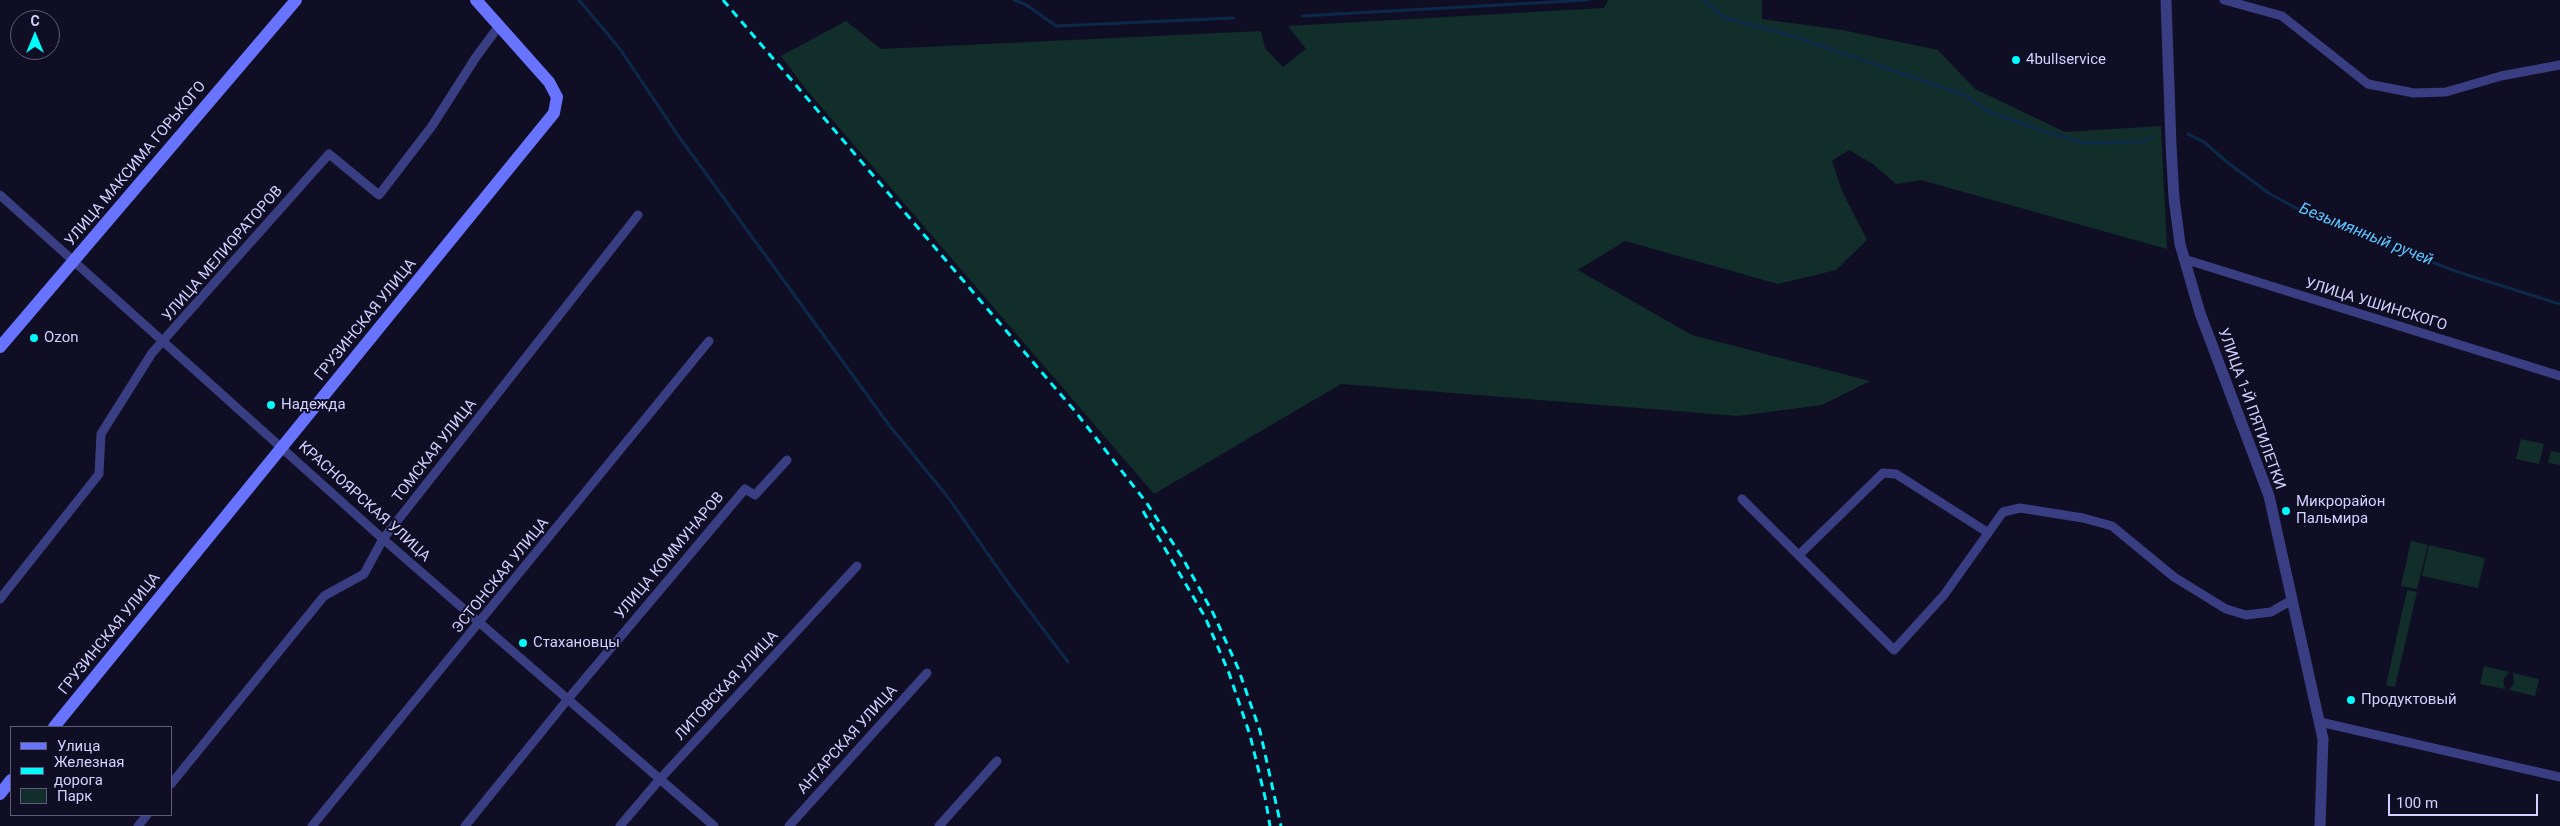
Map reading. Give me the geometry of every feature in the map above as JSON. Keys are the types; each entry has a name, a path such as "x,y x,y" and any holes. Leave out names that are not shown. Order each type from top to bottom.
{"main road":[{"name":"УЛИЦА МАКСИМА ГОРЬКОГО","path":"0,348 296,0"},
{"name":"ГРУЗИНСКАЯ УЛИЦА","path":"55,726 554,113 557,97 549,82 477,0"},
{"path":"0,794 10,781"}],"street":[{"name":"УЛИЦА 1-Й ПЯТИЛЕТКИ","path":"2166,0 2173,189 2177,224 2184,259 2200,314 2269,496 2320,722 2324,754 2320,826"},
{"path":"2224,0 2282,16 2368,84 2414,93 2446,92 2501,76 2560,65"},
{"name":"УЛИЦА МЕЛИОРАТОРОВ","path":"0,599 99,474 101,434 152,353 164,342 329,154 379,195 432,126 498,26"},
{"name":"КРАСНОЯРСКАЯ УЛИЦА","path":"0,195 383,539 714,826"},
{"name":"ТОМСКАЯ УЛИЦА","path":"172,783 324,596 364,574 383,539 638,215"},
{"name":"УЛИЦА УШИНСКОГО","path":"2184,259 2560,376"},
{"name":"ЭСТОНСКАЯ УЛИЦА","path":"312,826 709,341"},
{"name":"УЛИЦА КОММУНАРОВ","path":"465,826 568,699 745,489 755,495 787,460"},
{"path":"1800,554 1883,473 1896,474 1987,532"},
{"path":"1742,498 1894,650 1944,595 2003,512 2020,508 2083,518 2112,526 2174,577 2226,610 2246,615 2271,612 2292,600"},
{"name":"ЛИТОВСКАЯ УЛИЦА","path":"620,826 660,779 856,566"},
{"name":"АНГАРСКАЯ УЛИЦА","path":"788,826 927,673"},
{"path":"2320,722 2560,777"},
{"path":"939,826 997,761"},
{"path":"138,826 146,816"}],"green space":[{"path":"1608,0 1762,0 1762,19 1842,30 1938,50 1975,89 2065,132 2161,126 2167,249 1921,180 1896,184 1873,164 1849,150 1832,161 1842,191 1867,240 1836,270 1778,284 1625,241 1578,270 1692,335 1870,381 1822,405 1738,416 1341,384 1154,494 805,88 781,56 846,21 881,49 1261,31 1265,48 1283,67 1306,49 1288,26 1604,8"},
{"path":"2521,439 2544,444 2539,464 2516,459"},
{"path":"2551,451 2560,453 2560,465 2548,463"},
{"path":"2411,541 2428,545 2417,589 2401,586"},
{"path":"2429,545 2485,558 2478,588 2422,576"},
{"path":"2407,590 2417,592 2395,687 2386,685"},
{"path":"2484,666 2509,672 2503,680 2505,689 2480,684"},
{"path":"2513,673 2539,679 2535,696 2509,690 2514,683"}],"waterway":[{"path":"579,0 620,49 677,134 889,425 947,496 1009,584 1068,662"},
{"path":"1014,0 1025,4 1056,26 1233,18"},
{"path":"1302,16 1588,0"},
{"path":"1704,0 1725,18 1789,35 1965,95 1987,111 2043,131 2086,143 2140,142 2152,138"},
{"name":"Безымянный ручей","path":"2188,134 2204,142 2270,194 2315,218 2458,272 2560,304"}],"railway":[{"path":"723,0 1074,410 1146,502 1182,557 1213,613 1238,668 1260,731 1281,826"},
{"path":"1143,511 1205,617 1229,673 1250,735 1270,826"}],"place":[{"name":"4bullservice","path":"2016,60"},
{"name":"Ozon","path":"34,338"},
{"name":"Надежда","path":"271,405"},
{"name":"Микрорайон Пальмира","path":"2286,511"},
{"name":"Стахановцы","path":"523,643"},
{"name":"Продуктовый","path":"2351,700"}]}
